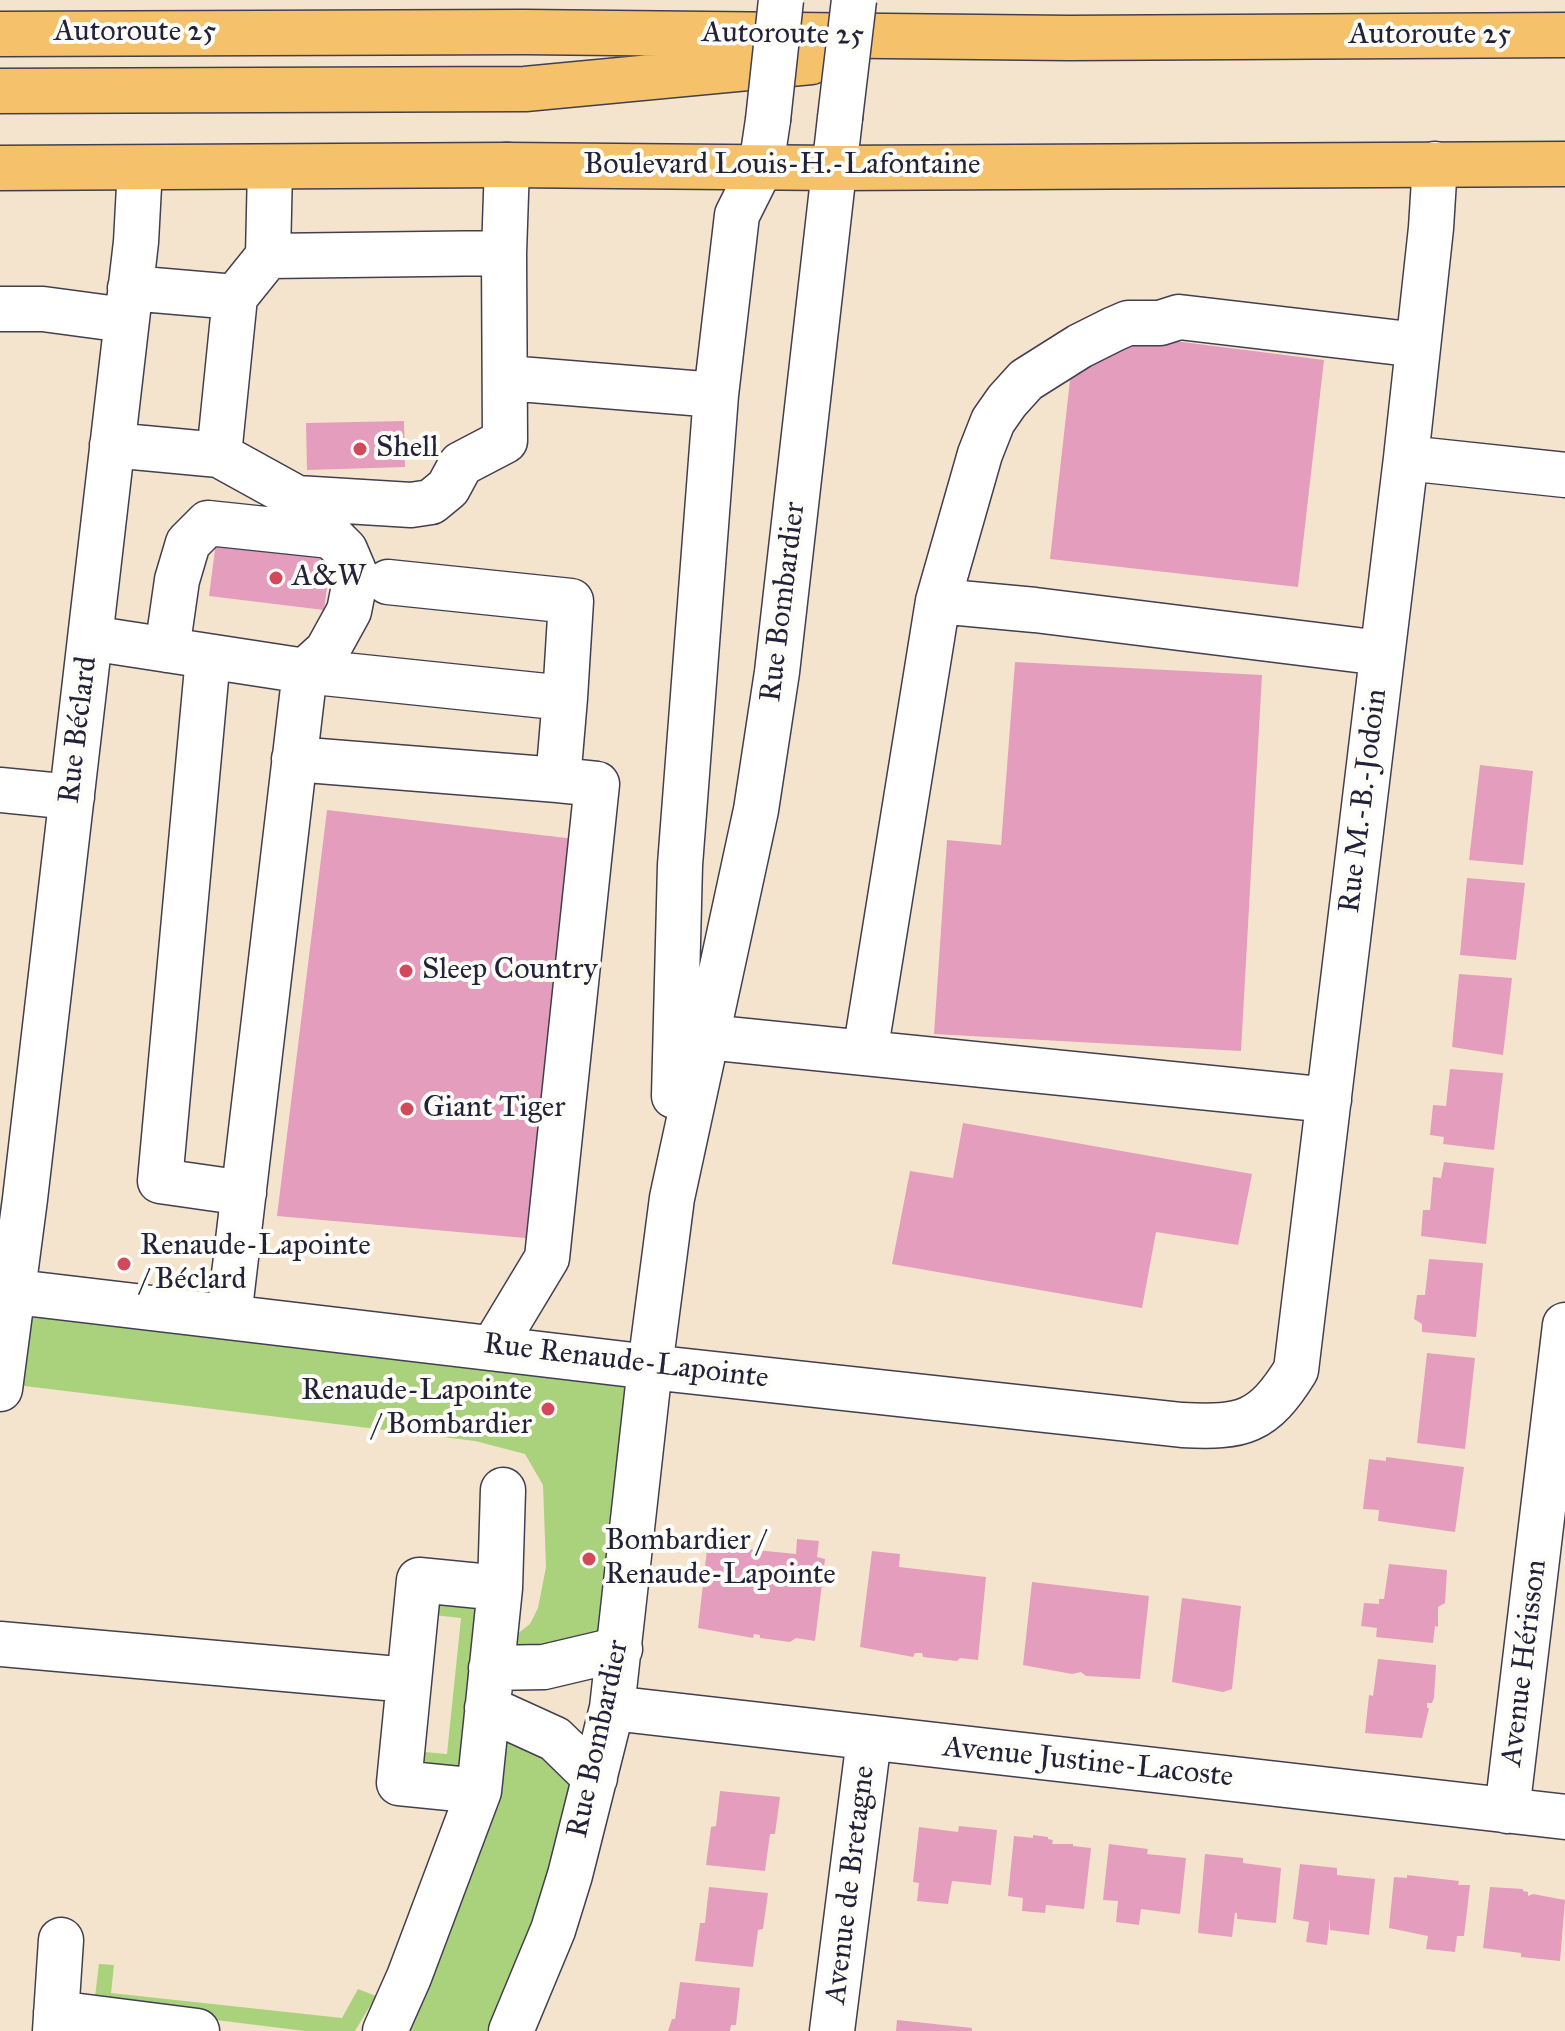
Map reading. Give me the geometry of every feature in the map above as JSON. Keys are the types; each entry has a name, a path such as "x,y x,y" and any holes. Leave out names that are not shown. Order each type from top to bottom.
{"main road":[{"name":"Autoroute 25","path":"0,34 524,32 1069,38 1565,35"},
{"path":"0,91 525,89 1069,38"},
{"name":"Boulevard Louis-H.-Lafontaine","path":"0,168 1565,164"}],"street":[{"name":"Rue Bombardier","path":"672,1198 680,865 716,395 737,215 761,167 781,0"},
{"name":"Rue Bombardier","path":"511,2031 532,1987 553,1930 612,1708 672,1198 756,810 777,672 854,0"},
{"name":"Rue M.-B.-Jodoin","path":"1252,1419 1277,1400 1296,1370 1406,458 1435,164"},
{"path":"112,445 219,455 297,498 411,505 431,502 448,488 461,464 505,441 507,165"},
{"name":"Rue Béclard","path":"0,1389 7,1291 72,797 136,242 140,168"},
{"path":"219,455 235,297 268,256 270,168"},
{"path":"268,256 504,253"},
{"path":"1,316 43,309 235,297"},
{"path":"865,1053 938,601 980,454 993,421 1007,401 1026,380 1080,346 1128,323 1160,323 1179,317 1418,345"},
{"path":"507,378 716,395"},
{"path":"1406,458 1565,475"},
{"path":"229,1317 244,1193 294,759 305,671 327,651 335,638 349,611 356,576 345,550 331,536 208,523 188,543 177,580 188,653 160,1181 244,1193"},
{"path":"388,582 571,601 558,780"},
{"path":"938,601 1381,653"},
{"path":"90,638 305,671 565,698"},
{"path":"294,759 597,784 547,1258 494,1346"},
{"path":"0,790 72,797"},
{"path":"707,1037 1329,1100"},
{"name":"Rue Renaude-Lapointe","path":"7,1291 494,1346 650,1367 1182,1425 1217,1427 1252,1419"},
{"name":"Avenue Hérisson","path":"1507,1811 1565,1325"},
{"path":"385,2031 409,1977 479,1791 500,1588 503,1490"},
{"path":"479,1791 399,1783 419,1580 500,1588"},
{"path":"0,1644 409,1680"},
{"path":"489,1688 544,1667 620,1649"},
{"path":"489,1688 555,1739 595,1778"},
{"name":"Avenue Justine-Lacoste","path":"612,1708 1565,1817"},
{"name":"Avenue de Bretagne","path":"832,2031 869,1739"},
{"path":"61,1940 55,2022 197,2031"}],"green space":[{"path":"0,1290 650,1367 620,1649 492,1668 488,1708 595,1778 511,2031 385,2031 479,1791 399,1783 402,1750 447,1754 461,1618 415,1613 419,1580 500,1588 516,1635 530,1624 538,1608 546,1567 543,1485 525,1454 475,1441 0,1383"},
{"path":"99,1964 114,1965 111,1993 342,2018 358,1989 376,1996 355,2031 305,2031 94,2005"}],"building":[{"path":"1135,336 1324,360 1298,587 1050,559 1070,380"},
{"path":"404,421 405,467 307,470 306,423"},
{"path":"216,542 331,557 324,610 209,596"},
{"path":"1015,662 1262,675 1241,1051 934,1034 947,840 1001,845"},
{"path":"1480,765 1533,771 1523,865 1469,860"},
{"path":"327,810 575,839 537,1239 277,1216"},
{"path":"1467,878 1525,883 1516,960 1460,955"},
{"path":"1459,974 1512,978 1503,1055 1452,1047"},
{"path":"1450,1069 1503,1073 1494,1150 1443,1144 1444,1137 1430,1135 1433,1105 1446,1106"},
{"path":"963,1123 1252,1174 1238,1245 1156,1232 1142,1308 892,1264 910,1171 953,1178"},
{"path":"1444,1162 1494,1168 1486,1244 1421,1236 1423,1210 1430,1210 1433,1177 1441,1178"},
{"path":"1429,1259 1483,1263 1476,1337 1422,1332 1422,1324 1414,1319 1417,1295 1425,1295"},
{"path":"1427,1353 1475,1358 1465,1449 1417,1443"},
{"path":"1386,1457 1464,1467 1455,1532 1378,1521 1379,1510 1363,1509 1369,1459 1386,1461"},
{"path":"709,1532 737,1535 736,1548 796,1554 797,1539 819,1541 817,1557 825,1559 815,1641 796,1638 790,1642 760,1638 760,1635 754,1634 753,1638 698,1628"},
{"path":"872,1551 900,1554 899,1567 986,1577 978,1660 923,1657 922,1653 915,1653 913,1657 860,1647"},
{"path":"1389,1564 1447,1570 1445,1603 1438,1607 1438,1627 1435,1626 1433,1643 1376,1637 1377,1628 1361,1626 1364,1603 1379,1604 1379,1599 1384,1599"},
{"path":"1032,1582 1149,1596 1140,1679 1086,1676 1081,1672 1072,1674 1023,1665"},
{"path":"1182,1598 1241,1606 1232,1689 1223,1692 1172,1682"},
{"path":"1378,1659 1436,1665 1434,1698 1432,1703 1427,1703 1429,1708 1422,1738 1365,1733 1369,1695 1373,1696"},
{"path":"720,1791 780,1797 775,1834 770,1834 765,1871 706,1865 711,1827 716,1826"},
{"path":"959,1826 997,1830 991,1885 952,1881 948,1904 917,1901 919,1883 913,1882 919,1827 958,1832"},
{"path":"1033,1835 1048,1837 1053,1840 1052,1844 1091,1848 1084,1909 1046,1905 1045,1913 1022,1911 1023,1898 1008,1896 1014,1836 1033,1838"},
{"path":"1109,1844 1148,1849 1147,1854 1186,1858 1180,1914 1141,1909 1139,1925 1116,1922 1118,1901 1103,1900"},
{"path":"1205,1854 1243,1858 1243,1863 1281,1868 1276,1923 1237,1919 1235,1913 1232,1937 1198,1933"},
{"path":"1300,1864 1337,1868 1337,1875 1375,1879 1369,1935 1330,1930 1330,1919 1327,1945 1306,1942 1309,1922 1293,1919"},
{"path":"1407,1875 1470,1885 1464,1936 1457,1936 1455,1952 1426,1949 1428,1936 1389,1928 1394,1877 1407,1878"},
{"path":"709,1887 768,1893 763,1929 758,1930 753,1967 695,1961 700,1923 705,1923"},
{"path":"1490,1887 1523,1889 1528,1896 1533,1894 1565,1900 1560,1961 1521,1957 1521,1953 1483,1948"},
{"path":"680,1982 740,1988 736,2025 731,2025 730,2031 668,2031 672,2019 675,2019"},
{"path":"897,2020 972,2028 972,2031 896,2031"}],"place":[{"name":"Shell","path":"360,449"},
{"name":"A&W","path":"276,578"},
{"name":"Sleep Country","path":"406,971"},
{"name":"Giant Tiger","path":"407,1109"},
{"name":"Renaude-Lapointe / Béclard","path":"124,1264"},
{"name":"Renaude-Lapointe / Bombardier","path":"548,1409"},
{"name":"Bombardier / Renaude-Lapointe","path":"589,1559"}]}
